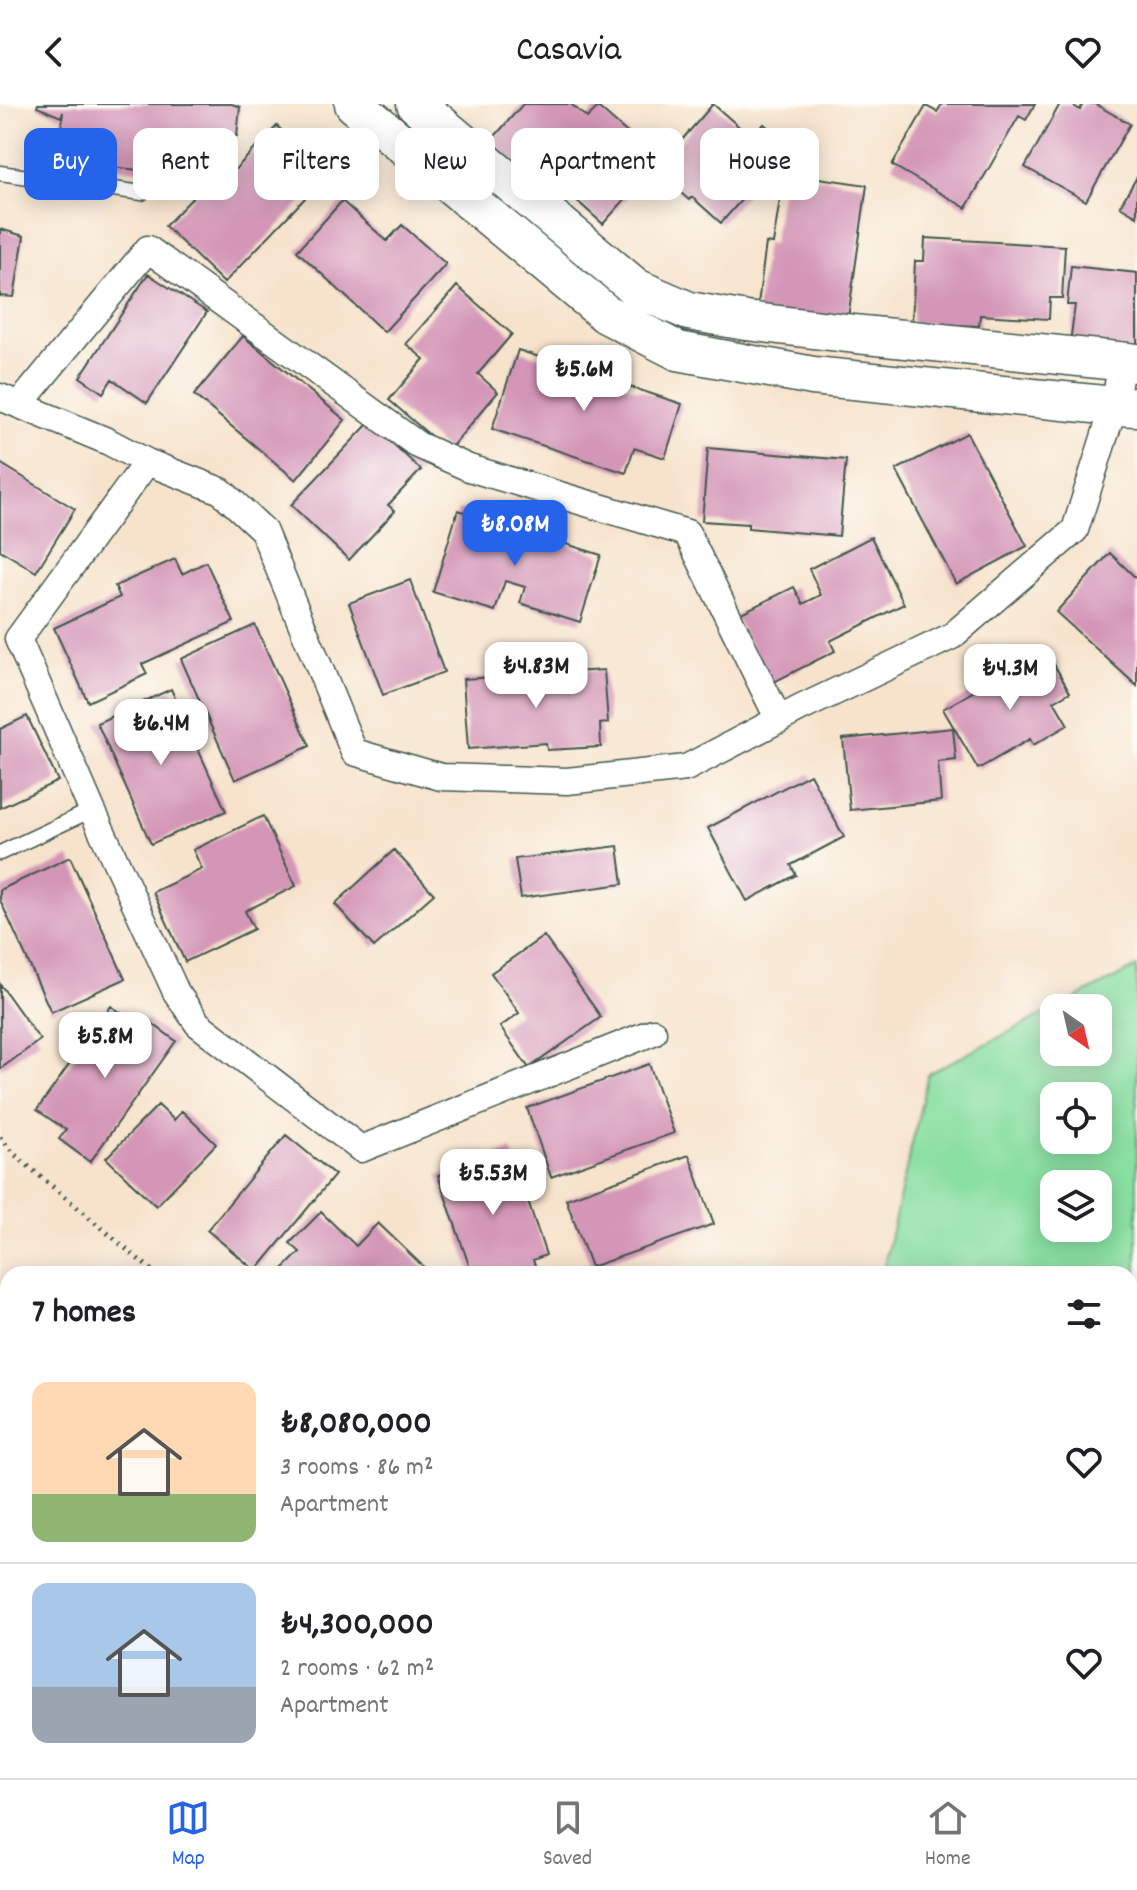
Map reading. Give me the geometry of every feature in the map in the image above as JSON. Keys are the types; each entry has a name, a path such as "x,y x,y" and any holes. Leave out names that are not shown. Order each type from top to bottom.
{"street":[{"path":"354,104 606,314 678,351 813,376 1126,406"},
{"path":"416,104 636,288 689,311 746,321 1129,362 1126,406 1075,530 952,636 686,768 567,781 441,777 354,752 263,530 221,491 10,401 148,249 418,445 469,468 687,533 779,720"},
{"path":"147,462 9,638 176,992 198,1024 361,1149 653,1032"}],"lane":[{"path":"0,173 133,192"},
{"path":"0,853 92,810"}],"path":[{"path":"0,1137 14,1154 147,1266"}],"green space":[{"path":"1137,967 1137,1266 884,1266 928,1074 1040,1016 1040,1066 1112,1066 1112,994 1084,994"}],"building":[{"path":"38,104 232,104 240,107 238,128 133,128 133,169 117,168 117,128 61,128 63,112 61,117 37,107"},
{"path":"523,104 571,104 587,118 598,107 622,128 511,128 511,162 495,148 495,136"},
{"path":"713,104 741,128 700,128 700,200 741,200 721,223 692,197 689,200 684,196 684,138"},
{"path":"942,104 1035,104 1026,120 1019,116 966,208 892,165 926,106 937,112"},
{"path":"1060,104 1071,104 1080,110 1083,104 1095,104 1130,124 1086,201 1025,167"},
{"path":"254,150 254,200 303,200 224,283 165,226 190,200 238,200 238,166"},
{"path":"1137,177 1137,216 1120,206"},
{"path":"819,178 867,185 847,325 757,312 766,243 773,244 780,200 819,200"},
{"path":"576,200 624,200 603,224"},
{"path":"342,201 387,241 402,225 446,264 384,332 297,251"},
{"path":"0,229 24,236 14,297 0,296"},
{"path":"925,238 1065,246 1062,298 1050,298 1049,319 980,315 979,326 912,323 915,261 924,261"},
{"path":"1071,266 1137,273 1137,350 1070,343 1075,305 1067,305"},
{"path":"148,274 207,312 147,403 112,379 103,393 80,377"},
{"path":"457,286 512,334 478,374 498,392 448,451 389,400 424,359 406,344"},
{"path":"243,336 345,420 296,480 194,395"},
{"path":"518,350 682,404 665,458 634,448 626,473 492,429"},
{"path":"370,422 421,470 388,505 395,511 349,560 291,505"},
{"path":"967,433 1027,546 956,584 896,470"},
{"path":"708,448 846,460 839,536 702,521"},
{"path":"0,463 75,509 36,572 0,550"},
{"path":"458,510 601,555 580,622 520,603 525,587 505,581 495,611 433,592"},
{"path":"871,537 904,604 830,641 835,651 770,684 735,616 794,587 803,604 821,595 809,569"},
{"path":"1110,553 1137,579 1137,686 1056,612"},
{"path":"175,559 182,574 206,562 234,622 142,664 147,674 88,702 54,628 120,597 115,586"},
{"path":"410,580 444,672 383,695 349,603"},
{"path":"255,625 310,746 235,780 181,659"},
{"path":"1048,654 1070,692 1054,701 1068,725 1033,745 1030,739 978,769 943,709 990,682 993,686"},
{"path":"604,670 608,723 600,724 601,747 547,750 546,743 468,749 463,679"},
{"path":"171,689 226,811 151,844 97,723"},
{"path":"27,716 58,781 0,808 0,729"},
{"path":"953,728 956,760 938,762 941,801 850,810 843,739"},
{"path":"810,774 844,837 791,865 796,875 747,901 708,828"},
{"path":"263,816 296,886 245,911 254,929 185,962 153,892 202,869 193,850"},
{"path":"618,846 623,884 521,898 515,859"},
{"path":"394,850 434,894 374,947 335,904"},
{"path":"70,857 125,979 51,1012 0,900 0,890"},
{"path":"544,936 601,1017 529,1068 500,1027 519,1013 491,973"},
{"path":"0,984 40,1040 0,1069"},
{"path":"111,1006 141,1026 146,1019 176,1041 90,1162 59,1139 66,1130 37,1110"},
{"path":"649,1064 674,1133 551,1177 527,1108"},
{"path":"158,1105 174,1120 182,1111 216,1144 156,1206 106,1158"},
{"path":"286,1135 335,1175 260,1266 250,1266 207,1230"},
{"path":"511,1150 546,1255 533,1260 535,1266 469,1266 438,1175"},
{"path":"689,1155 714,1224 591,1266 566,1199"},
{"path":"321,1212 356,1246 378,1223 423,1266 286,1266 300,1252 290,1243"}]}
